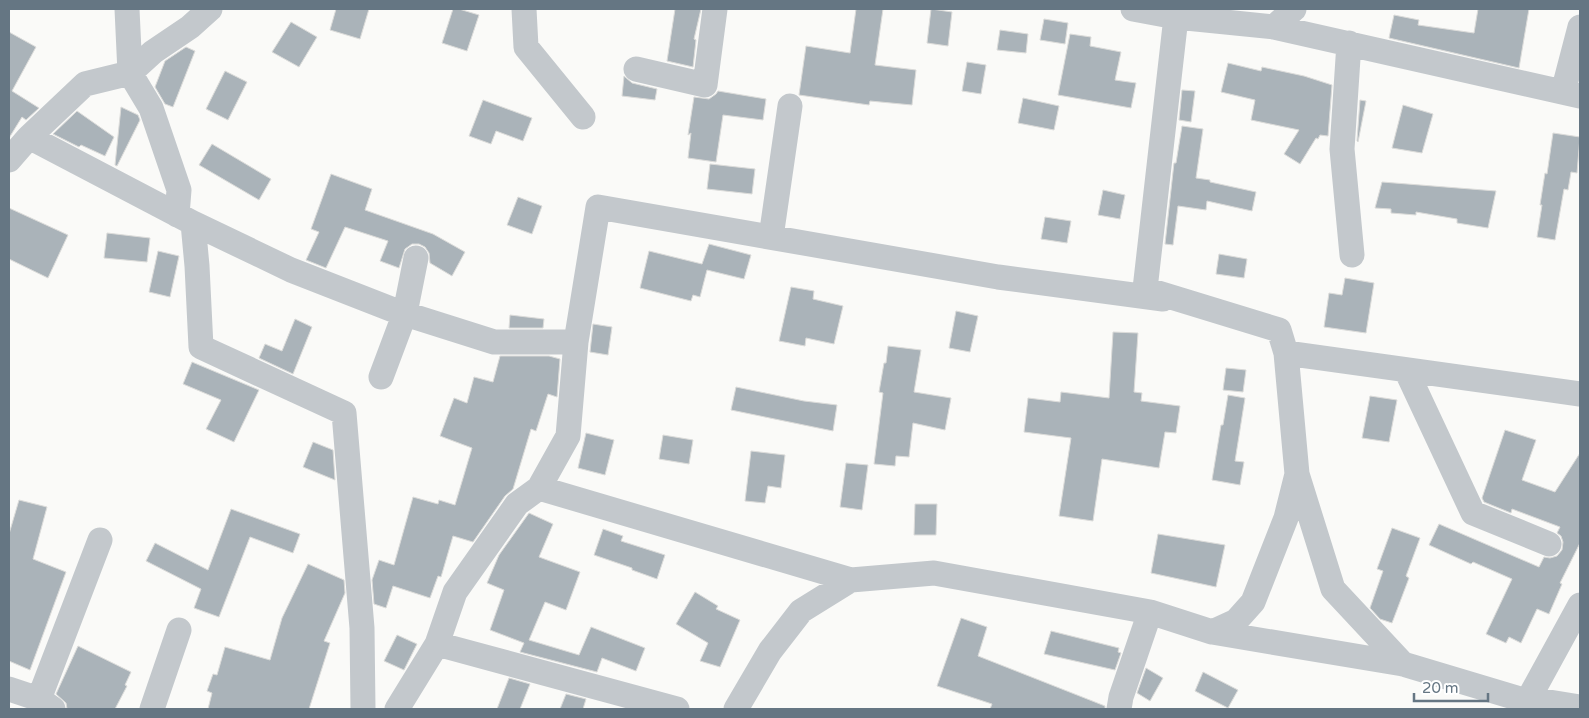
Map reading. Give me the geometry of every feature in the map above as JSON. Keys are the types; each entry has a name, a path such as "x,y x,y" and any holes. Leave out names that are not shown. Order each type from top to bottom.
{"street":[{"path":"127,9 130,74 151,108 179,190 197,266 201,347 344,413 362,628 363,709"},
{"path":"9,160 29,137 85,84 130,74 153,52 190,27 210,9"},
{"path":"524,9 526,47 583,117"},
{"path":"636,69 704,85 715,9"},
{"path":"1134,9 1176,18 1274,27 1572,94 1580,26"},
{"path":"1274,27 1294,9"},
{"path":"1176,18 1145,289 1279,330 1286,353 1297,474 1333,589 1403,664"},
{"path":"1349,43 1342,149 1352,255"},
{"path":"771,237 790,106"},
{"path":"29,137 185,219 291,270 405,314 494,342 576,342"},
{"path":"396,709 437,644 455,592 517,504 539,488 568,436 576,342 598,207 998,277 1181,301"},
{"path":"381,377 405,314 416,258"},
{"path":"1286,353 1580,394"},
{"path":"1406,370 1473,513 1549,544"},
{"path":"1212,632 1236,621 1253,602 1286,518 1297,474"},
{"path":"539,488 851,580 934,573 1150,612 1212,632 1403,664 1532,705 1580,707"},
{"path":"9,689 46,704 100,540"},
{"path":"736,709 770,652 801,611 851,580"},
{"path":"1532,705 1580,605"},
{"path":"1119,709 1121,697 1150,612"},
{"path":"152,709 179,630"},
{"path":"437,644 676,709"}],"building":[{"path":"336,9 369,9 360,39 330,30"},
{"path":"453,9 479,15 467,51 442,43"},
{"path":"675,9 701,9 694,39 696,40 693,67 667,61"},
{"path":"856,9 883,9 875,65 916,70 912,105 870,101 869,105 799,95 806,46 850,53"},
{"path":"931,9 952,12 948,46 927,43"},
{"path":"1478,9 1529,9 1519,68 1389,38 1394,15 1419,20 1418,25 1474,33"},
{"path":"1044,19 1068,23 1065,44 1040,40"},
{"path":"291,22 317,37 299,67 272,52"},
{"path":"1000,30 1028,34 1026,53 997,50"},
{"path":"9,32 36,47 12,91 39,108 26,120 22,117 9,138"},
{"path":"1070,34 1091,37 1090,46 1121,52 1115,80 1136,83 1131,108 1058,95"},
{"path":"186,47 195,51 173,107 165,104 155,87 165,61"},
{"path":"967,62 986,65 981,94 962,91"},
{"path":"1228,63 1261,71 1262,67 1304,76 1332,85 1328,136 1320,135 1318,139 1316,138 1300,164 1284,154 1299,130 1251,120 1255,100 1221,92"},
{"path":"225,71 247,82 228,120 206,109"},
{"path":"624,76 632,83 657,89 655,100 622,96"},
{"path":"1182,90 1195,91 1191,122 1179,120"},
{"path":"718,91 766,99 763,120 723,115 716,162 688,158 691,133 688,135 694,97 709,99"},
{"path":"1023,98 1059,106 1054,130 1018,123"},
{"path":"483,100 532,118 523,141 496,131 491,144 469,136"},
{"path":"1360,100 1366,101 1358,142 1357,141"},
{"path":"1403,105 1433,114 1422,153 1392,148"},
{"path":"121,107 138,115 140,120 117,166 115,165"},
{"path":"77,111 114,137 105,156 81,145 79,147 53,134"},
{"path":"1182,126 1203,129 1196,178 1256,192 1252,211 1207,201 1206,210 1178,206 1173,245 1165,244 1174,163 1176,163"},
{"path":"1553,133 1580,137 1577,173 1571,172 1568,190 1564,189 1555,240 1537,237 1542,205 1540,205"},
{"path":"212,144 271,179 259,200 199,165"},
{"path":"710,164 755,169 752,194 707,189"},
{"path":"331,174 372,189 365,210 433,234 465,252 452,276 430,263 429,253 425,247 419,244 412,244 405,249 399,268 380,261 388,241 345,227 326,268 306,260 319,232 311,229"},
{"path":"1382,182 1496,191 1488,228 1457,223 1457,219 1416,212 1416,215 1391,213 1391,209 1375,208"},
{"path":"1103,190 1125,195 1120,219 1098,215"},
{"path":"518,197 542,206 532,234 507,225"},
{"path":"9,208 68,235 48,278 9,259"},
{"path":"1045,217 1071,221 1067,243 1041,239"},
{"path":"107,233 150,238 147,262 104,258"},
{"path":"709,244 751,255 744,279 707,270 700,297 693,295 691,301 640,288 649,251 702,264"},
{"path":"158,251 179,256 170,297 149,292"},
{"path":"1219,254 1247,259 1244,278 1216,274"},
{"path":"1345,278 1374,283 1366,333 1324,327 1329,293 1342,295"},
{"path":"791,287 814,291 813,299 843,306 834,344 806,338 805,346 779,341"},
{"path":"956,311 978,316 970,352 949,348"},
{"path":"510,315 544,319 543,328 509,328"},
{"path":"295,319 312,327 293,374 259,358 265,344 282,351"},
{"path":"593,324 612,327 608,355 590,352"},
{"path":"1113,332 1138,333 1134,392 1142,393 1141,401 1180,406 1176,433 1165,432 1159,468 1102,459 1093,521 1059,516 1071,438 1024,432 1028,398 1060,402 1061,392 1109,398"},
{"path":"888,346 921,350 914,392 951,398 945,430 913,423 909,457 896,456 895,466 874,464 883,393 879,392"},
{"path":"500,356 549,356 560,359 557,397 548,394 536,431 531,429 513,489 505,496 473,542 453,536 441,577 438,576 430,598 393,586 386,608 374,604 372,580 379,560 394,565 413,497 438,504 439,500 455,505 472,448 440,436 454,398 467,403 474,377 493,382"},
{"path":"192,362 259,390 234,442 206,429 221,400 183,384"},
{"path":"1226,368 1246,370 1243,392 1223,390"},
{"path":"736,387 804,401 837,405 833,431 731,410"},
{"path":"1228,395 1245,398 1235,461 1244,462 1240,485 1212,480"},
{"path":"1370,396 1397,400 1389,442 1362,438"},
{"path":"1505,430 1536,440 1522,480 1555,492 1580,453 1580,543 1560,583 1562,584 1549,614 1537,609 1521,643 1509,637 1506,643 1486,634 1512,579 1473,562 1471,564 1429,545 1439,524 1539,567 1544,557 1557,556 1562,550 1563,542 1561,536 1557,533 1560,527 1512,509 1511,513 1484,502 1482,498"},
{"path":"586,433 614,440 605,475 578,468"},
{"path":"663,435 693,440 689,464 659,459"},
{"path":"313,442 333,450 335,480 303,467"},
{"path":"751,451 785,455 781,488 768,486 765,503 745,501"},
{"path":"846,463 868,465 862,510 840,507"},
{"path":"19,500 47,507 33,559 66,572 30,670 9,661 9,534"},
{"path":"915,504 937,504 936,535 914,535"},
{"path":"231,509 300,534 293,553 250,537 219,617 194,608 201,589 146,561 155,543 208,570"},
{"path":"529,513 553,524 539,557 580,572 566,610 545,602 529,640 579,655 591,627 645,648 636,671 602,658 597,672 520,652 524,643 490,630 504,590 487,583 499,555"},
{"path":"1392,528 1420,538 1406,576 1409,578 1392,623 1380,619 1370,608 1383,571 1377,569"},
{"path":"603,529 623,536 621,541 665,555 657,579 594,555"},
{"path":"1158,534 1225,545 1216,587 1151,573"},
{"path":"308,564 344,580 345,593 324,641 330,643 309,709 208,709 212,693 207,691 213,674 217,675 225,647 270,660 282,618"},
{"path":"695,592 718,606 716,609 740,620 720,667 700,661 708,643 676,624"},
{"path":"961,618 987,627 978,656 1105,706 1105,709 990,709 992,704 937,686"},
{"path":"1051,631 1119,648 1118,652 1121,653 1115,670 1044,654"},
{"path":"397,635 417,644 404,670 384,661"},
{"path":"78,646 131,672 125,685 127,686 115,709 67,709 66,703 56,694"},
{"path":"1146,668 1163,678 1150,701 1137,693"},
{"path":"1203,672 1238,690 1228,708 1195,691"},
{"path":"509,678 530,684 520,709 497,709"},
{"path":"566,694 586,699 583,709 560,709"}]}
